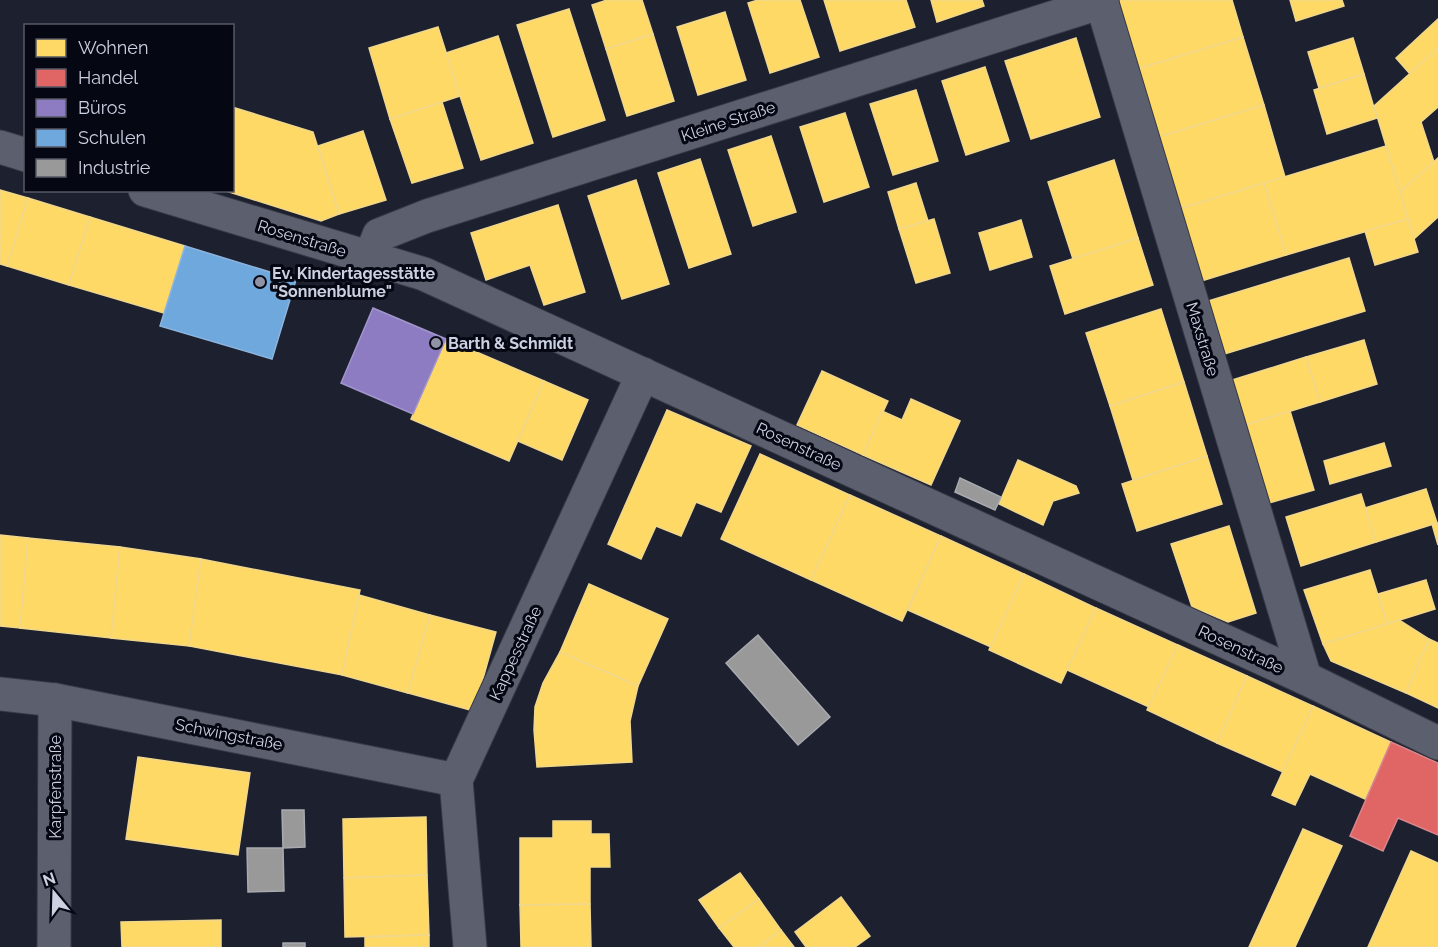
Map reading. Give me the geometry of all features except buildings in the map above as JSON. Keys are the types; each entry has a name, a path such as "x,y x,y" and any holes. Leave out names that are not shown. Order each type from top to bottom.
{"street":[{"name":"Kleine Straße","path":"370,258 380,235 427,216 1102,1"},
{"name":"Maxstraße","path":"1102,1 1305,678"},
{"path":"0,147 24,154"},
{"name":"Rosenstraße","path":"152,192 424,274 1305,678 1438,743"},
{"name":"Kappesstraße","path":"470,947 456,780 643,374"},
{"name":"Schwingstraße","path":"0,694 55,700 456,780"},
{"name":"Karpfenstraße","path":"54,947 55,700"}],"place":[{"name":"Ev. Kindertagesstätte \"Sonnenblume\"","path":"260,282"},
{"name":"Barth & Schmidt","path":"436,343"}]}
